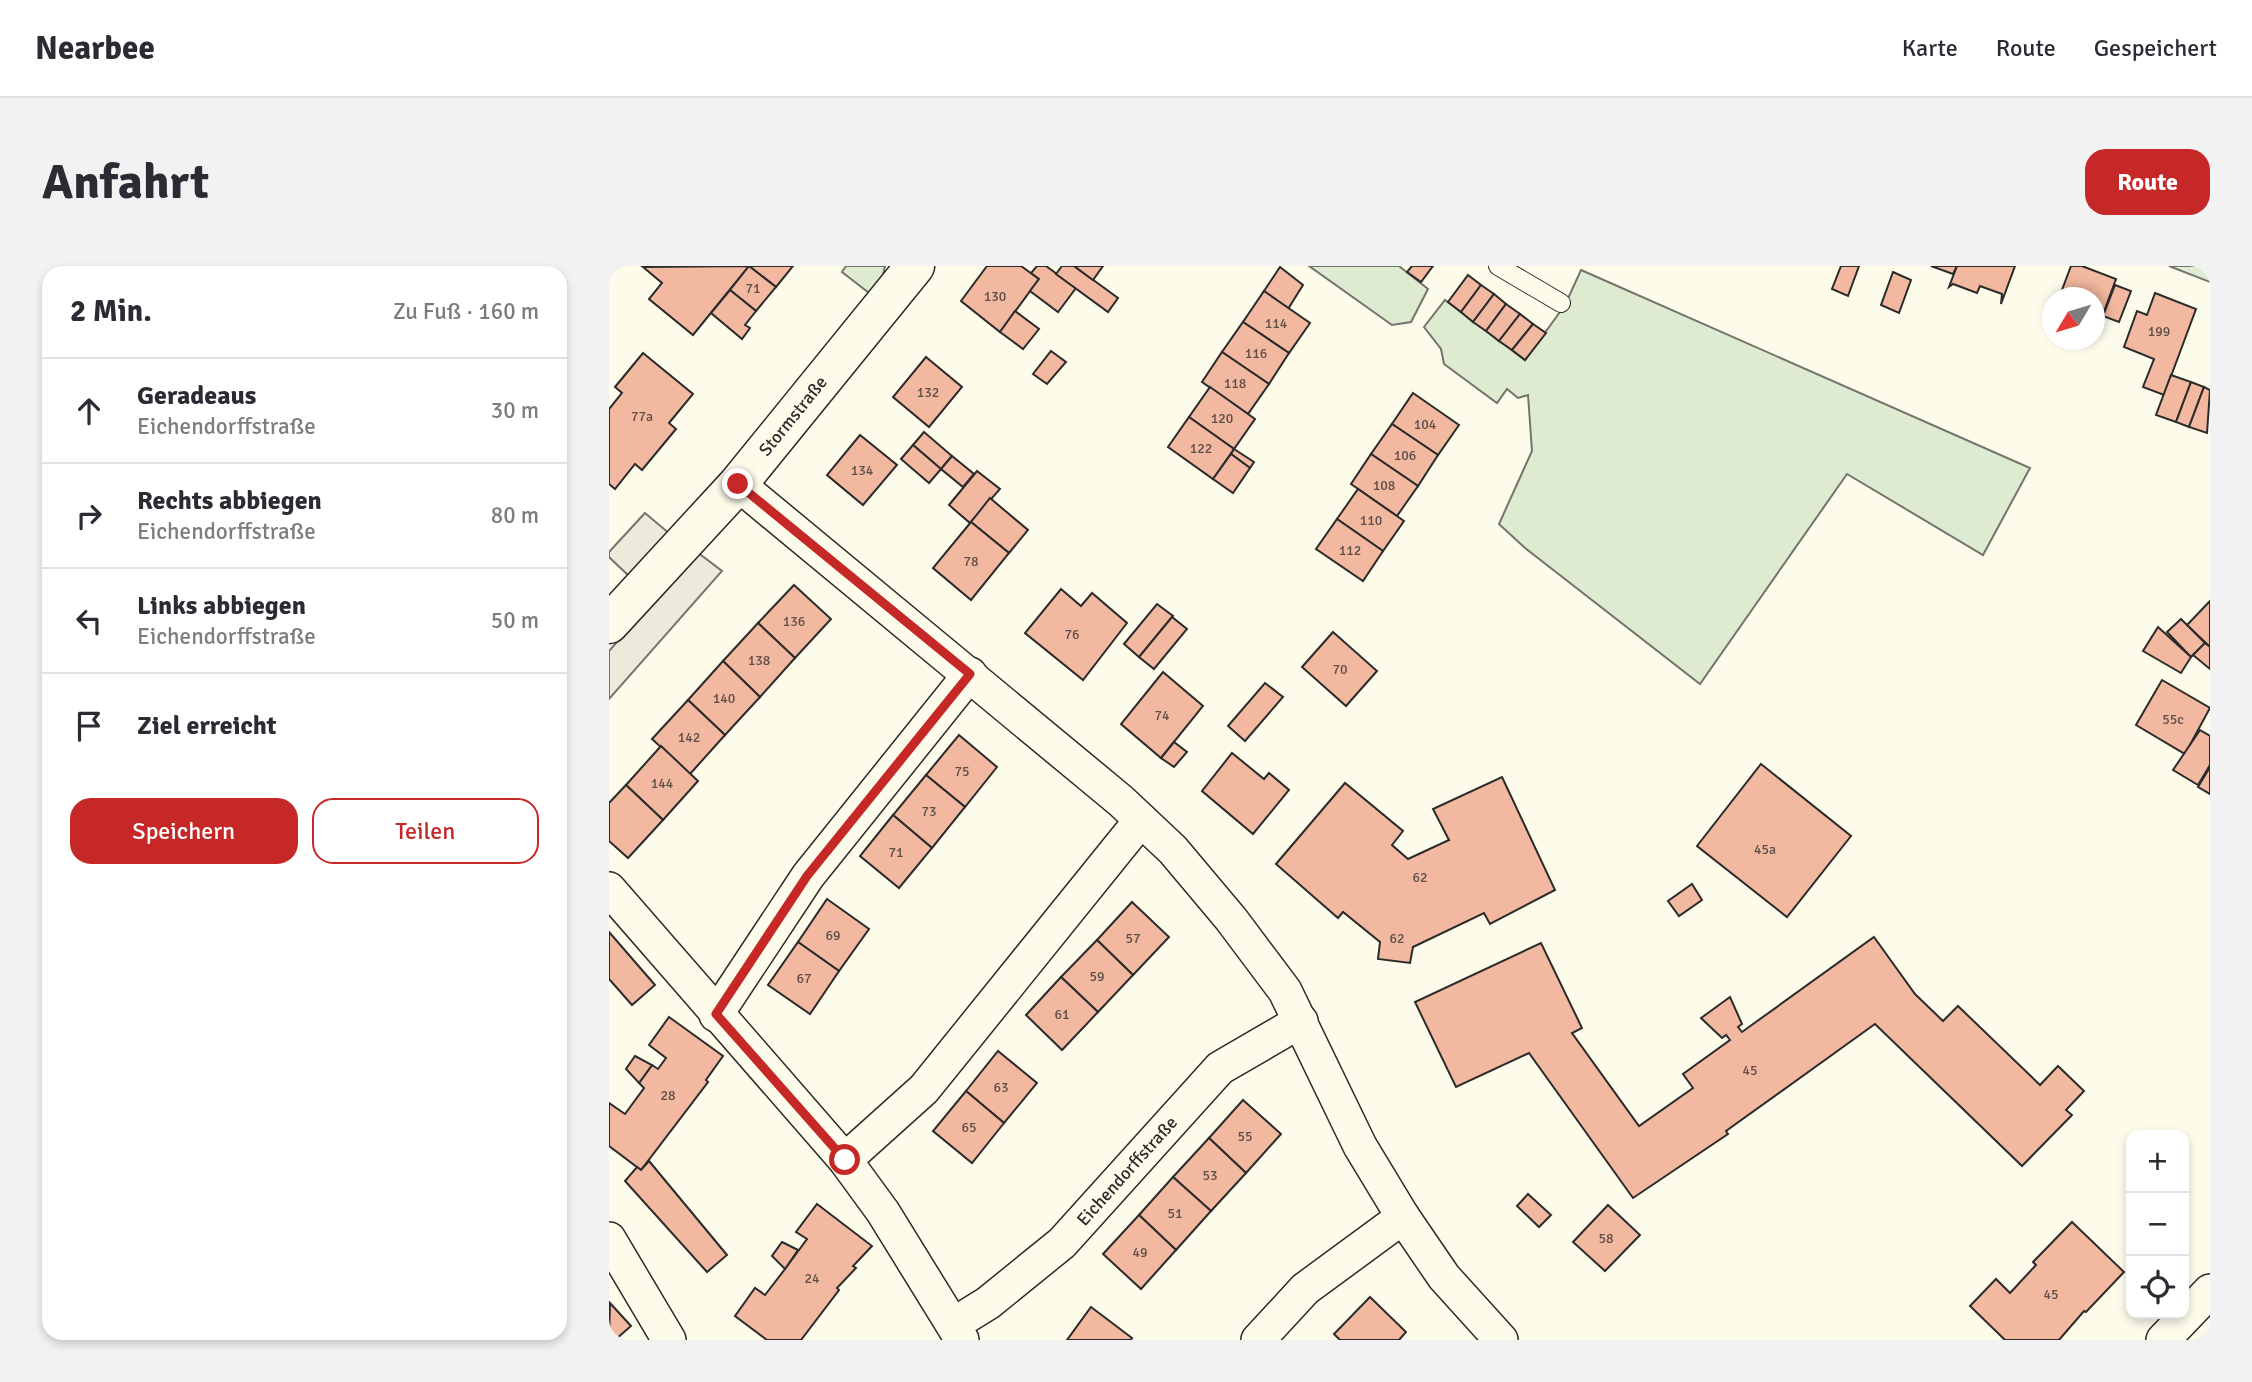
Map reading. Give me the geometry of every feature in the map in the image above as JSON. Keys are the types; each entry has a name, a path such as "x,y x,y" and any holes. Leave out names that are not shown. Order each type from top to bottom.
{"street":[{"name":"Stormstraße","path":"609,624 738,484 915,266"},
{"path":"738,484 970,674 1142,820 1173,850 1231,919 1285,991 1360,1146 1403,1217 1444,1277 1501,1340"},
{"path":"716,1014 807,876 970,674"},
{"path":"845,1160 924,1089 1142,820"},
{"name":"Eichendorffstraße","path":"609,889 845,1160 883,1212 958,1332 988,1303 1062,1243 1220,1068 1301,1021"},
{"path":"1258,1340 1305,1289 1403,1217"},
{"path":"609,1239 669,1340"},
{"path":"2163,1340 2208,1296"}],"lane":[{"path":"1498,266 1561,303"}],"green space":[{"path":"846,266 885,266 882,280 873,296 842,272"},
{"path":"1309,266 1399,266 1428,289 1411,322 1392,325"},
{"path":"2169,266 2210,266 2210,282"},
{"path":"1581,270 2030,468 1983,555 1847,474 1700,684 1525,548 1499,524 1532,451 1528,395 1518,398 1507,389 1497,403 1444,364 1441,349 1424,327 1445,300 1525,360 1565,305"}],"shaded area":[{"path":"645,513 670,534 630,577 609,557 609,552"},
{"path":"697,552 722,571 609,699 609,651"}],"building":[{"path":"749,266 693,335 649,299 662,283 643,267"},
{"path":"749,266 793,266 776,287"},
{"path":"749,266 776,287 756,311 730,290"},
{"path":"987,266 1021,266 1039,279 1000,332 961,301"},
{"path":"1037,266 1046,266 1076,288 1058,312 1030,291 1039,279 1031,273"},
{"path":"1062,266 1074,266 1118,298 1108,312 1056,274"},
{"path":"1074,266 1103,266 1093,280"},
{"path":"1412,266 1433,266 1421,282 1407,272"},
{"path":"1841,266 1859,266 1848,296 1832,289"},
{"path":"1931,266 1957,266 1953,274"},
{"path":"1957,266 2015,266 2001,304 2002,294 1980,286 1977,293 1953,284 1949,287"},
{"path":"2071,266 2082,266 2116,279 2105,309 2105,287 2063,287"},
{"path":"1280,267 1303,285 1288,309 1264,291"},
{"path":"1893,272 1911,280 1899,313 1881,305"},
{"path":"1468,275 1481,285 1461,312 1448,302"},
{"path":"1481,285 1494,294 1473,322 1461,312"},
{"path":"2115,285 2131,291 2119,322 2105,317"},
{"path":"730,290 756,311 745,325 750,328 742,339 711,313"},
{"path":"1264,291 1310,323 1289,353 1243,322"},
{"path":"2155,293 2196,309 2164,395 2143,387 2154,359 2124,347 2137,311 2147,315"},
{"path":"1494,294 1506,304 1486,331 1473,322"},
{"path":"1506,304 1520,314 1499,341 1486,331"},
{"path":"1015,311 1039,329 1023,349 1000,332"},
{"path":"1520,314 1533,324 1512,350 1499,341"},
{"path":"1243,322 1289,353 1269,384 1222,352"},
{"path":"1533,324 1546,333 1525,360 1512,350"},
{"path":"1051,351 1066,362 1047,384 1033,374"},
{"path":"1222,352 1269,384 1248,414 1202,382"},
{"path":"643,353 693,394 669,423 676,429 642,470 635,464 615,489 609,484 609,409 622,393 615,387"},
{"path":"926,357 962,387 929,427 893,397"},
{"path":"2171,375 2191,382 2176,422 2156,415"},
{"path":"2191,382 2204,387 2189,427 2176,422"},
{"path":"1210,387 1255,419 1234,449 1189,417"},
{"path":"2204,387 2210,390 2207,433 2189,427"},
{"path":"1413,393 1459,425 1438,455 1392,424"},
{"path":"1189,417 1234,449 1213,479 1168,447"},
{"path":"1392,424 1438,455 1418,486 1371,454"},
{"path":"924,432 952,456 941,469 913,445"},
{"path":"860,435 897,465 863,505 827,475"},
{"path":"913,445 941,469 929,483 901,459"},
{"path":"1234,449 1254,462 1250,468 1231,454"},
{"path":"1231,454 1250,468 1233,493 1213,479"},
{"path":"1371,454 1418,486 1397,516 1351,484"},
{"path":"952,456 974,474 963,487 941,469"},
{"path":"977,471 1000,489 970,523 949,505"},
{"path":"1358,489 1404,521 1383,551 1337,519"},
{"path":"990,498 1028,530 1009,553 971,522"},
{"path":"1337,519 1383,551 1363,581 1316,549"},
{"path":"971,522 1009,553 971,600 933,568"},
{"path":"794,585 831,619 795,658 758,623"},
{"path":"1061,589 1081,606 1092,593 1127,623 1083,680 1025,633"},
{"path":"2210,601 2210,647 2187,625"},
{"path":"1157,604 1173,616 1139,657 1124,644"},
{"path":"1172,617 1187,629 1154,669 1139,657"},
{"path":"2181,619 2205,643 2191,657 2167,632"},
{"path":"758,623 795,658 760,697 723,661"},
{"path":"2158,627 2191,657 2181,673 2143,651"},
{"path":"1333,632 1377,671 1346,706 1302,667"},
{"path":"2205,643 2210,647 2210,669 2193,655"},
{"path":"723,661 760,697 725,735 688,700"},
{"path":"1163,672 1203,706 1161,758 1121,724"},
{"path":"2162,680 2210,708 2185,754 2136,725"},
{"path":"1265,683 1283,697 1245,741 1228,726"},
{"path":"688,700 725,735 690,774 652,739"},
{"path":"2200,730 2210,736 2210,765 2198,785 2173,770"},
{"path":"959,735 997,767 965,807 926,775"},
{"path":"1174,742 1187,752 1174,767 1161,758"},
{"path":"661,746 698,781 663,820 626,785"},
{"path":"1232,753 1264,779 1269,773 1289,790 1253,834 1202,791"},
{"path":"1761,764 1851,836 1787,917 1697,846"},
{"path":"2210,767 2210,794 2198,787"},
{"path":"926,775 965,807 932,848 893,815"},
{"path":"1502,777 1555,890 1490,924 1484,913 1413,947 1410,963 1378,959 1380,942 1343,912 1338,918 1276,864 1345,783 1403,831 1392,845 1408,859 1449,840 1433,809"},
{"path":"626,785 663,820 628,858 609,841 609,803"},
{"path":"893,815 932,848 899,888 860,856"},
{"path":"1692,884 1702,900 1679,916 1668,901"},
{"path":"827,899 869,929 839,971 798,942"},
{"path":"1132,902 1169,937 1133,975 1097,940"},
{"path":"609,932 655,985 632,1005 609,979"},
{"path":"1874,937 1915,994 1943,1021 1958,1006 2040,1085 2058,1066 2084,1091 2066,1110 2072,1115 2022,1166 1875,1024 1726,1131 1728,1134 1633,1198 1529,1053 1456,1087 1415,1002 1541,943 1582,1028 1572,1033 1639,1126 1693,1088 1683,1074 1730,1040 1726,1035 1722,1038 1701,1018 1730,997 1742,1024 1738,1027 1742,1032"},
{"path":"1097,940 1133,975 1098,1012 1061,977"},
{"path":"798,942 839,971 810,1014 768,985"},
{"path":"1061,977 1098,1012 1062,1050 1026,1015"},
{"path":"669,1017 723,1056 706,1080 708,1082 641,1170 609,1146 609,1103 625,1114 644,1088 639,1083 652,1065 658,1069 666,1058 649,1045"},
{"path":"998,1051 1037,1083 1004,1123 966,1091"},
{"path":"635,1056 652,1065 639,1083 626,1069"},
{"path":"966,1091 1004,1123 972,1163 933,1131"},
{"path":"1243,1100 1281,1134 1246,1173 1209,1138"},
{"path":"1209,1138 1246,1173 1211,1211 1173,1177"},
{"path":"649,1161 727,1255 707,1272 625,1181 637,1167 641,1170"},
{"path":"1173,1177 1211,1211 1176,1250 1139,1215"},
{"path":"1528,1194 1551,1215 1539,1227 1517,1206"},
{"path":"817,1204 872,1246 853,1266 856,1268 837,1288 839,1290 801,1340 767,1340 735,1316 755,1288 765,1295 807,1239 796,1232"},
{"path":"1608,1205 1640,1235 1605,1271 1573,1242"},
{"path":"1139,1215 1176,1250 1141,1289 1103,1254"},
{"path":"2072,1222 2124,1272 2059,1340 2005,1340 1970,1306 1996,1279 2010,1293 2036,1265 2033,1262"},
{"path":"782,1242 798,1250 785,1269 772,1256"},
{"path":"1370,1297 1406,1332 1399,1340 1340,1340 1334,1334"},
{"path":"610,1303 631,1326 615,1340 609,1340"},
{"path":"1091,1307 1132,1338 1131,1340 1067,1340"}],"route":[{"path":"738,484 970,674 807,876 716,1014 845,1160"}]}
